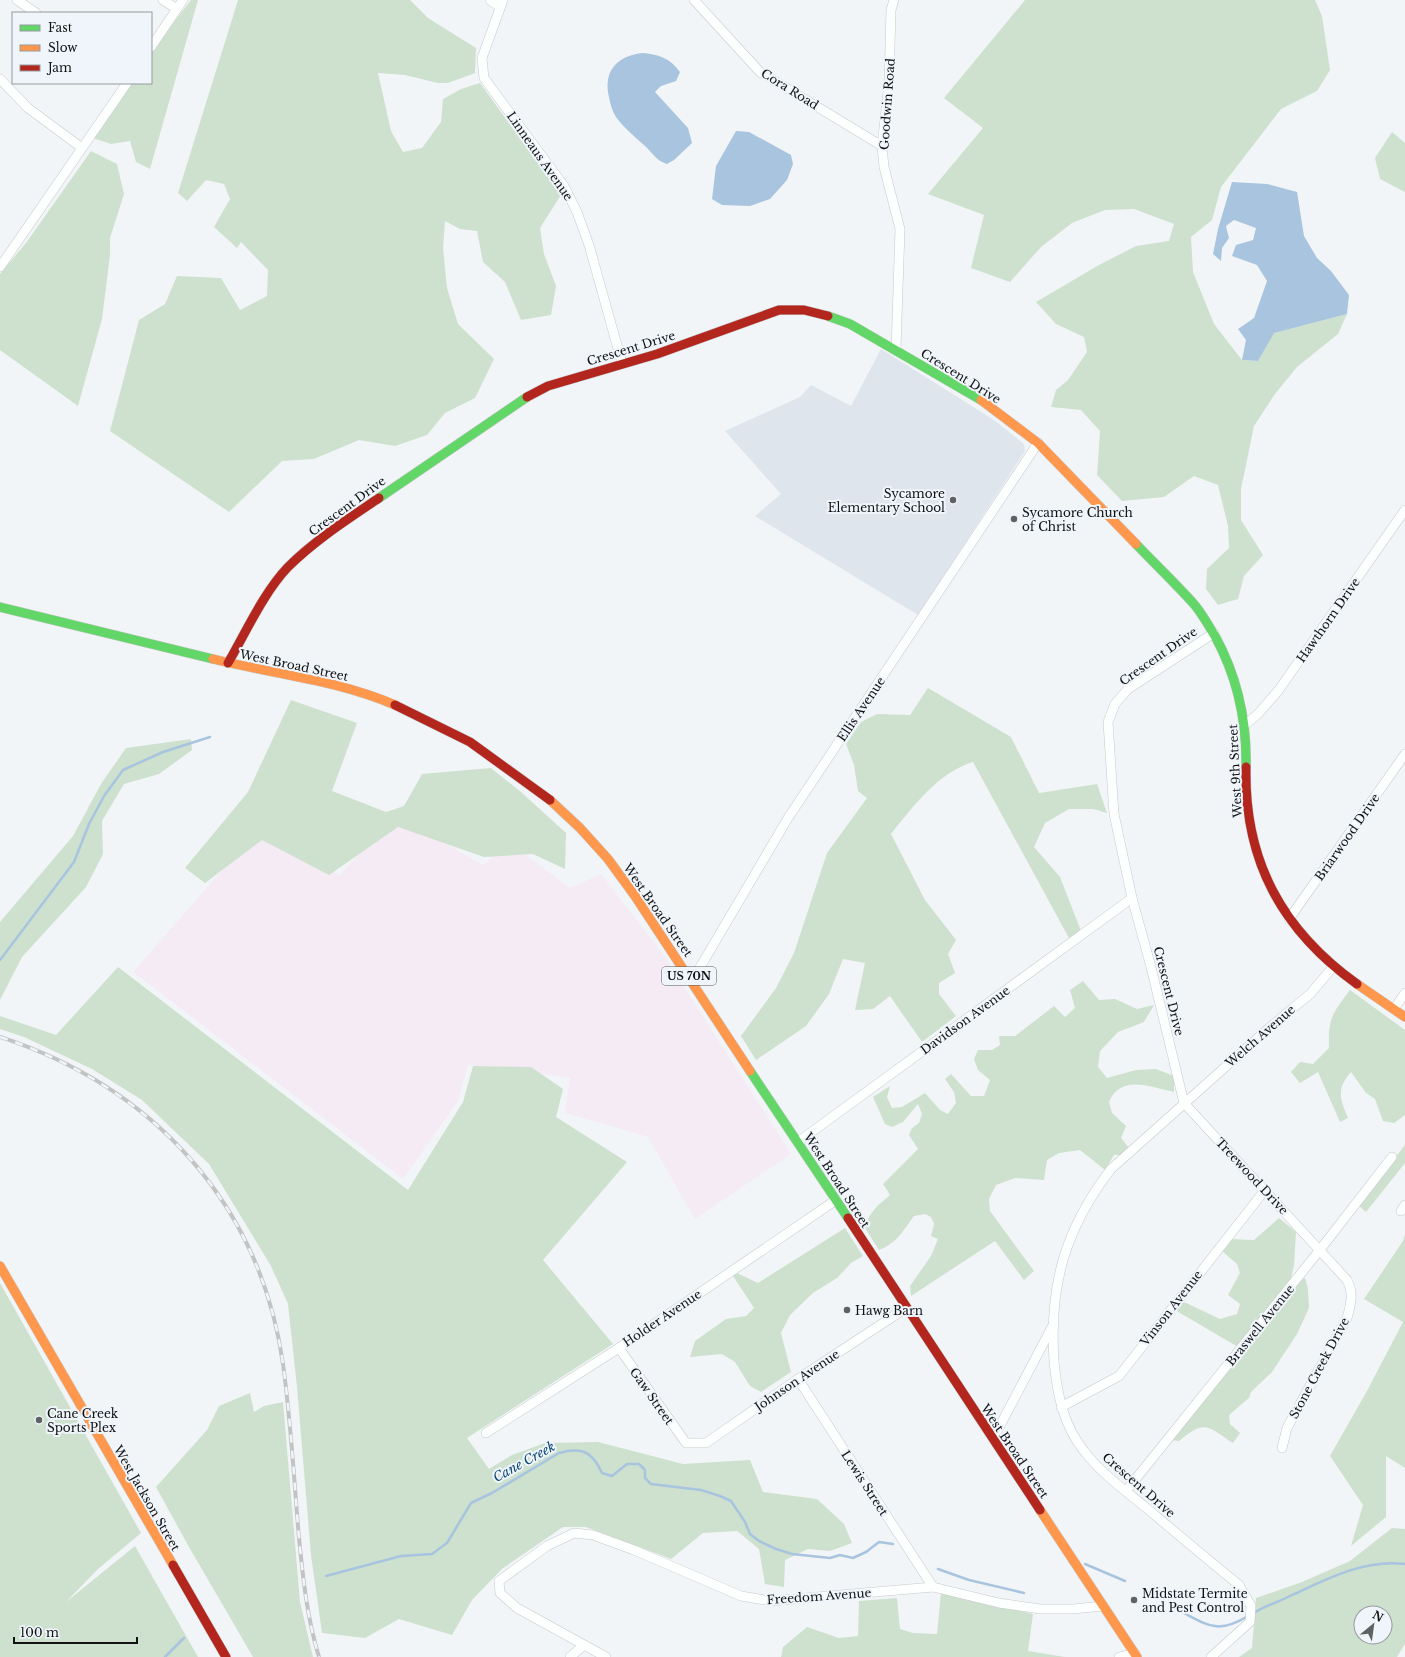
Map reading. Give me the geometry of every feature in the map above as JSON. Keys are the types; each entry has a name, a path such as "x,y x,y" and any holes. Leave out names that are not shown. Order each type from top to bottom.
{"street":[{"path":"17,0 35,12"},
{"path":"163,0 177,9"},
{"path":"152,46 183,0"},
{"path":"490,0 501,4"},
{"name":"Cora Road","path":"694,0 760,72 882,146"},
{"name":"Goodwin Road","path":"894,0 891,10 889,84 882,146 884,167 900,229 896,350"},
{"name":"Linneaus Avenue","path":"501,4 482,58 484,78 564,186 577,212 589,245 622,363"},
{"path":"0,79 28,108 82,148"},
{"path":"0,267 125,84"},
{"name":"Crescent Drive","path":"228,663 269,592 288,567 329,533 520,400 548,386 622,363 657,354 779,310 804,310 826,315 850,324 978,398 1038,443 1194,604 1214,633 1128,689 1115,704 1108,722 1114,814 1132,898 1151,967 1184,1103 1111,1169 1088,1202 1069,1241 1059,1273 1053,1325 1056,1380 1061,1407 1071,1431 1084,1451 1105,1474 1239,1585 1251,1606 1250,1622 1211,1657"},
{"name":"Ellis Avenue","path":"692,981 788,818 1038,443"},
{"name":"Hawthorn Drive","path":"1245,725 1258,714 1278,691 1405,510"},
{"name":"West Broad Street","path":"0,607 228,663 326,682 376,697 426,719 470,742 549,799 580,828 608,859 692,981 1136,1655"},
{"name":"West 9th Street","path":"1214,633 1232,670 1245,725 1246,789 1250,830 1258,858 1271,891 1301,935 1334,966 1405,1017"},
{"name":"Briarwood Drive","path":"1289,919 1405,754"},
{"name":"Davidson Avenue","path":"798,1142 1132,898"},
{"name":"Welch Avenue","path":"1184,1103 1310,994 1334,966"},
{"path":"1394,1009 1405,993"},
{"name":"Treewood Drive","path":"1184,1103 1265,1190 1319,1251"},
{"name":"Braswell Avenue","path":"1126,1491 1319,1251 1392,1157"},
{"name":"Vinson Avenue","path":"1061,1407 1119,1376 1265,1190"},
{"name":"Holder Avenue","path":"486,1434 619,1348 836,1200"},
{"name":"Stone Creek Drive","path":"1282,1448 1287,1428 1347,1318 1351,1305 1352,1289 1347,1280 1319,1251"},
{"name":"West Jackson Street","path":"0,1266 226,1657"},
{"name":"Johnson Avenue","path":"686,1443 706,1443 798,1379 906,1308"},
{"path":"992,1438 1053,1325"},
{"name":"Gaw Street","path":"619,1348 686,1443"},
{"name":"Lewis Street","path":"798,1379 933,1587"},
{"name":"Freedom Avenue","path":"584,1645 516,1608 500,1593 499,1581 547,1546 574,1533 593,1535 634,1550 741,1596 763,1600 771,1601 835,1597 933,1587 999,1603 1040,1609 1073,1609 1103,1606"},
{"path":"570,1657 584,1645 606,1657"},
{"path":"1119,1657 1136,1655"}],"shaded area":[{"path":"881,349 994,420 1024,444 1025,451 918,615 755,516 781,494 725,431 800,397 811,385 851,406"},
{"path":"395,814 483,865 509,842 570,888 601,874 663,954 791,1154 695,1219 648,1137 565,1113 570,1078 468,1065 458,1101 403,1179 133,972 265,821 339,876"}],"green space":[{"path":"191,0 198,0 150,169 136,162 130,141 111,144 86,136 126,84 152,84 152,51"},
{"path":"238,0 410,0 428,18 476,48 475,73 448,83 438,83 405,75 378,73 391,131 403,152 422,148 441,122 443,99 461,89 480,83 561,195 540,228 544,254 556,286 551,315 521,320 505,282 483,262 477,231 460,229 445,221 443,248 447,288 458,324 494,359 475,398 445,413 427,435 395,446 359,440 314,459 282,461 229,512 110,431 139,320 165,304 177,276 221,278 240,310 267,296 268,270 241,242 237,248 214,227 230,199 224,184 206,180 187,201 178,193"},
{"path":"1025,0 1315,0 1322,16 1330,70 1317,91 1281,109 1221,187 1212,220 1191,237 1193,272 1214,324 1242,360 1258,361 1273,333 1347,314 1338,334 1297,367 1275,394 1254,426 1241,489 1241,520 1263,555 1244,576 1238,599 1218,605 1206,589 1207,569 1229,548 1228,526 1218,485 1194,476 1164,497 1122,501 1097,475 1100,431 1081,410 1051,407 1056,390 1068,380 1087,352 1084,337 1056,324 1036,302 1099,265 1136,246 1169,241 1174,224 1134,209 1105,210 1072,223 1041,247 1010,282 971,268 984,215 928,194 983,128 944,98"},
{"path":"1392,132 1405,143 1405,192 1380,179 1375,158"},
{"path":"91,151 117,164 124,194 110,238 110,255 102,319 78,406 0,350 0,274 26,243"},
{"path":"928,688 1011,737 1039,793 1097,784 1107,813 1093,809 1069,809 1045,823 1034,847 1060,877 1081,931 1069,938 973,762 960,767 937,782 917,802 891,834 925,900 956,940 948,954 955,973 939,983 939,994 956,1016 922,1042 890,996 873,1009 855,1010 865,963 843,959 829,994 806,1026 756,1060 741,1036 776,988 794,953 827,853 867,798 858,791 854,765 846,744 861,722 877,714 910,715"},
{"path":"291,700 357,723 332,791 386,812 404,806 422,774 491,768 521,792 566,833 565,869 533,854 484,857 398,827 329,875 262,840 205,883 185,868 248,792"},
{"path":"191,739 192,750 159,774 124,784 102,821 103,854 86,887 22,957 0,1000 0,922 73,836 101,784 126,748"},
{"path":"118,967 408,1190 463,1102 473,1066 531,1067 563,1089 556,1117 627,1162 543,1260 613,1344 467,1438 489,1469 512,1455 545,1443 598,1442 683,1464 750,1460 763,1492 817,1499 844,1524 852,1543 830,1551 808,1549 785,1560 784,1587 765,1584 759,1549 737,1531 703,1533 671,1559 586,1527 563,1527 502,1569 472,1600 452,1635 399,1619 365,1638 322,1633 311,1555 297,1387 288,1304 271,1266 209,1164 142,1100 92,1069 24,1037 0,1029 0,1016 56,1035"},
{"path":"1083,981 1099,1000 1115,999 1137,1009 1154,1005 1144,1022 1118,1032 1100,1051 1098,1067 1107,1078 1136,1070 1156,1069 1174,1076 1174,1092 1146,1086 1129,1085 1114,1093 1109,1102 1112,1113 1126,1126 1121,1138 1129,1148 1121,1155 1114,1155 1105,1170 1080,1150 1059,1153 1047,1160 1044,1180 1015,1178 996,1185 989,1199 990,1211 1034,1271 1024,1280 995,1241 911,1296 910,1286 931,1256 938,1239 931,1236 934,1224 931,1217 925,1214 914,1216 903,1232 891,1244 879,1250 865,1228 872,1213 890,1195 883,1184 918,1149 909,1135 912,1128 919,1123 922,1114 918,1104 903,1122 892,1127 885,1124 873,1097 890,1086 887,1097 892,1108 902,1107 925,1093 940,1110 948,1114 956,1103 954,1092 945,1079 951,1074 971,1096 984,1096 990,1080 978,1070 974,1059 978,1050 992,1050 1000,1045 999,1036 1015,1036 1054,1006 1065,1017 1075,1008 1070,990"},
{"path":"1350,990 1405,1030 1405,1115 1394,1123 1383,1121 1375,1099 1366,1093 1351,1072 1346,1078 1341,1089 1341,1100 1348,1118 1340,1122 1318,1072 1300,1083 1291,1072 1300,1062 1313,1064 1329,1048 1329,1030 1332,1017"},
{"path":"1405,1145 1405,1163 1366,1212 1358,1205"},
{"path":"1279,1218 1296,1232 1294,1265 1290,1283 1238,1347 1175,1310 1182,1301 1220,1319 1237,1314 1240,1304 1228,1295 1240,1273 1237,1264 1221,1250 1230,1239 1254,1240"},
{"path":"845,1228 863,1256 851,1263 837,1278 813,1293 790,1315 781,1333 791,1372 761,1392 750,1386 735,1362 722,1354 690,1357 695,1341 726,1319 746,1316 754,1308 733,1276 737,1273 758,1283"},
{"path":"1405,1234 1405,1468 1386,1456 1386,1517 1351,1546 1363,1505 1330,1456 1367,1391 1403,1322 1364,1299 1403,1241"},
{"path":"1305,1278 1308,1289 1309,1308 1297,1334 1272,1372 1251,1392 1249,1398 1229,1415 1230,1424 1240,1433 1233,1443 1217,1432 1206,1427 1201,1427 1195,1430 1179,1441 1171,1440 1300,1279"},
{"name":"Cane Creek Sports Plex","path":"0,1283 141,1533 98,1569 66,1602 135,1546 198,1657 0,1657"},
{"path":"250,1393 254,1412 264,1406 283,1402 300,1602 313,1657 253,1657 156,1487 207,1430 219,1406"},
{"path":"1392,1528 1405,1529 1405,1644 1397,1657 1239,1657 1252,1648 1256,1598 1302,1582 1350,1561"},
{"path":"941,1593 1033,1614 1028,1651 1065,1657 781,1657 783,1647 807,1627 839,1638 858,1636 859,1601 897,1598 900,1629 913,1633 937,1634"}],"water":[{"path":"642,53 653,54 668,60 680,72 676,81 661,86 655,92 688,128 692,143 674,160 667,164 657,159 622,125 612,110 610,102 608,80 610,72 619,61 625,57"},
{"path":"736,131 749,132 791,155 793,164 787,180 770,199 750,206 722,205 712,199 716,166"},
{"path":"1232,182 1267,184 1297,192 1304,236 1317,258 1331,271 1349,295 1347,314 1274,333 1258,361 1242,360 1246,340 1238,329 1254,318 1267,281 1257,265 1232,256 1236,245 1253,240 1256,228 1234,220 1226,226 1229,238 1222,248 1221,261 1213,254 1218,229"}],"waterway":[{"path":"0,960 74,862 89,824 104,796 123,770 163,752 210,737"},
{"name":"Cane Creek","path":"326,1576 401,1556 432,1554 447,1543 471,1503 492,1493 559,1453 574,1450 585,1452 590,1455 602,1473 612,1476 627,1464 639,1464 645,1470 645,1478 651,1484 701,1490 731,1501 745,1522 750,1534 759,1541 776,1549 792,1554 830,1558 840,1555 853,1558 866,1552 879,1542 893,1544"},
{"path":"1085,1564 1125,1581"},
{"path":"1254,1613 1318,1583 1360,1567 1375,1564 1405,1564"},
{"path":"938,1569 969,1580 1024,1593"},
{"path":"1178,1610 1205,1624 1213,1626 1228,1625 1248,1616"},
{"name":"Cane Creek","path":"165,1657 184,1638"}],"railway":[{"path":"0,1037 55,1059 106,1087 151,1120 190,1159 224,1203 251,1252 271,1306 283,1364 304,1583 311,1628 319,1657"}],"traffic: fast":[{"path":"828,316 850,324 981,400"},
{"path":"379,498 527,397"},
{"path":"1136,544 1196,607 1215,636 1223,652 1230,668 1240,700 1245,733 1246,767"},
{"path":"0,607 213,659"},
{"path":"750,1071 848,1218"}],"traffic: slow":[{"path":"981,400 1038,443 1136,544"},
{"path":"213,659 328,683 373,696 395,705"},
{"path":"550,800 580,828 608,859 635,896 750,1071"},
{"path":"1357,984 1405,1017"},
{"path":"0,1266 173,1565"},
{"path":"1040,1510 1137,1657"}],"traffic: jam":[{"path":"527,397 548,386 657,354 779,310 804,310 828,316"},
{"path":"228,663 263,600 288,567 320,539 379,498"},
{"path":"395,705 470,742 550,800"},
{"path":"1246,767 1247,801 1252,833 1260,863 1273,890 1288,916 1308,941 1331,963 1357,984"},
{"path":"848,1218 1040,1510"},
{"path":"173,1565 226,1657"}],"place":[{"name":"Sycamore Elementary School","path":"953,500"},
{"name":"Sycamore Church of Christ","path":"1014,519"},
{"name":"Hawg Barn","path":"847,1310"},
{"name":"Cane Creek Sports Plex","path":"39,1420"},
{"name":"Midstate Termite and Pest Control","path":"1134,1600"}]}
